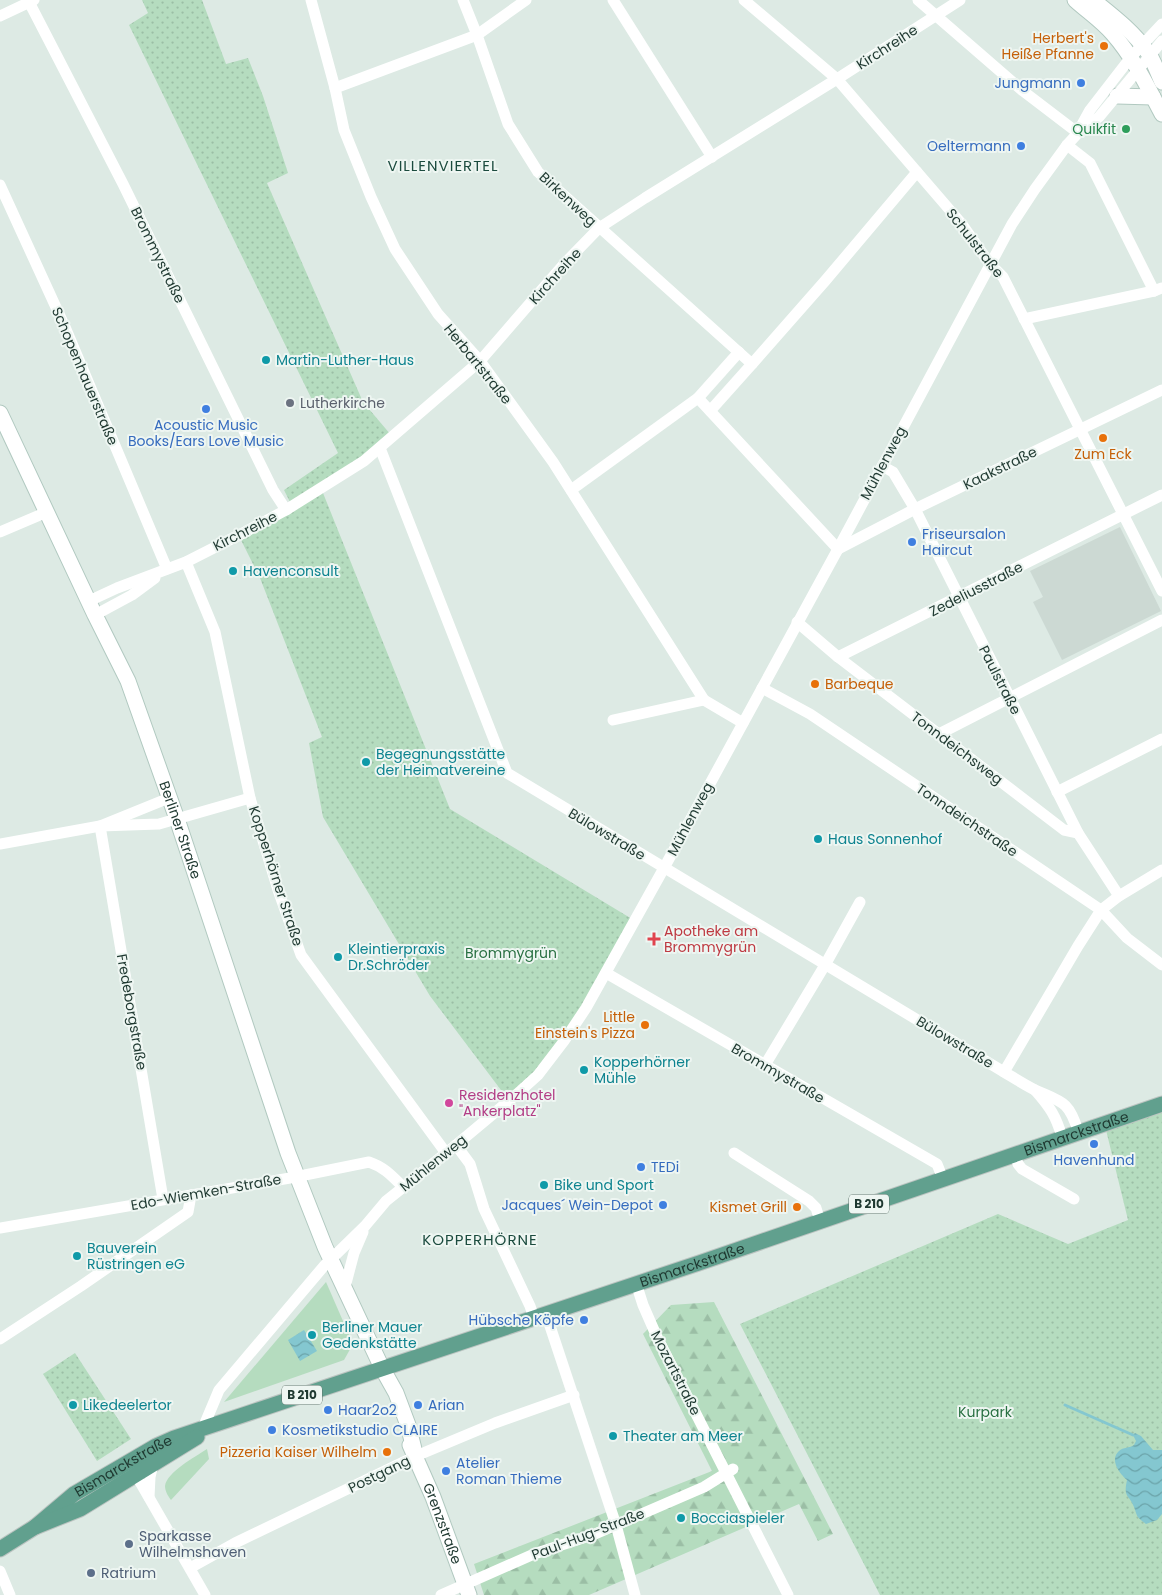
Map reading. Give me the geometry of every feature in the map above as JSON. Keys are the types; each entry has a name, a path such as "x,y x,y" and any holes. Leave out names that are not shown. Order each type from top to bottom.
{"main road":[{"path":"1075,0 1109,30 1135,63 1162,114"},
{"path":"1093,0 1122,23 1146,50 1162,82"},
{"path":"1117,96 1153,97"},
{"name":"Berliner Straße","path":"0,413 128,681 297,1177 331,1259 345,1287"},
{"name":"Bismarckstraße","path":"35,1528 80,1509 136,1475 150,1457 174,1438 540,1316 1078,1131 1162,1104"},
{"name":"Grenzstraße","path":"345,1287 382,1368 387,1396 400,1427 416,1454 467,1589"},
{"name":"Bismarckstraße","path":"1,1550 35,1528 74,1494 113,1470 150,1457 222,1421"}],"street":[{"name":"Herbartstraße","path":"311,0 335,88 344,130 371,197 395,249 438,314 480,361 553,462 704,700 743,723"},
{"name":"Birkenweg","path":"463,0 508,124 538,172 752,364"},
{"path":"335,88 477,35 526,0"},
{"path":"613,0 712,157"},
{"name":"Schulstraße","path":"744,0 837,79 960,223 990,264 1003,277 1162,591"},
{"path":"918,0 1023,90 1078,133"},
{"name":"Kirchreihe","path":"92,608 116,588 186,562 286,510 364,462 480,361 564,264 599,228 960,0"},
{"path":"0,16 30,1"},
{"name":"Brommystraße","path":"30,1 123,184 273,490 286,510"},
{"name":"Mühlenweg","path":"1078,133 1090,110 1146,50 1162,24"},
{"name":"Mühlenweg","path":"1146,50 1162,41"},
{"name":"Mühlenweg","path":"202,1428 219,1390 331,1259 365,1226 386,1201 456,1145 538,1075 564,1041 586,1008 664,868 1012,224 1067,145 1078,133 1099,117 1117,96 1135,63"},
{"path":"1024,319 1158,289 1090,163 1067,145"},
{"path":"710,411 825,282 917,172"},
{"name":"Schopenhauerstraße","path":"0,185 65,327 167,569"},
{"path":"570,490 698,398 739,352"},
{"name":"Kaakstraße","path":"838,549 915,509 1162,390"},
{"path":"698,398 838,549"},
{"name":"Bülowstraße","path":"380,448 507,773 1004,1072 1066,1104 1078,1131"},
{"name":"Paulstraße","path":"882,466 893,472 915,509 958,598 1078,833 1119,896"},
{"name":"Zedeliusstraße","path":"838,657 1162,495"},
{"path":"0,532 47,512"},
{"name":"Kopperhörner Straße","path":"186,562 215,632 250,798 278,890 301,955 446,1153"},
{"path":"939,734 1162,620"},
{"path":"797,622 838,657"},
{"name":"Tonndeichsweg","path":"838,657 1064,830 1078,833"},
{"name":"Tonndeichstraße","path":"762,688 810,714 1101,910 1127,938 1162,965"},
{"path":"613,720 704,700"},
{"path":"1057,792 1162,739"},
{"path":"100,826 169,798"},
{"path":"0,844 100,826 159,824 250,798"},
{"name":"Fredeborgstraße","path":"100,826 163,1199"},
{"path":"1004,1072 1101,910 1119,896 1162,870"},
{"path":"765,1065 860,902"},
{"name":"Brommystraße","path":"606,973 937,1164 943,1179"},
{"name":"Bülowstraße","path":"1034,1089 1050,1107 1062,1137"},
{"path":"456,1145 470,1164 484,1209 530,1306 540,1316 574,1395 616,1525 635,1595"},
{"path":"734,1153 809,1201 816,1208 820,1221"},
{"path":"1015,1154 1018,1164 1022,1169 1074,1199"},
{"name":"Edo-Wiemken-Straße","path":"1,1227 297,1177 369,1162 380,1166 403,1187"},
{"path":"0,1339 188,1212 191,1195"},
{"path":"0,1215 1,1227"},
{"path":"345,1287 365,1226"},
{"name":"Mozartstraße","path":"636,1283 656,1336 730,1471 788,1595"},
{"name":"Postgang","path":"190,1568 235,1543 416,1454 574,1395"},
{"path":"149,1497 150,1457"},
{"path":"113,1470 131,1471 136,1475 205,1595"},
{"name":"Paul-Hug-Straße","path":"442,1595 467,1589 534,1554 616,1525 704,1487 730,1471"},
{"path":"0,1571 10,1595"}],"shaded area":[{"path":"1120,527 1161,611 1062,660 1033,602 1043,597 1030,571"}],"green space":[{"path":"142,0 202,0 226,64 248,58 263,96 288,173 267,183 363,402 391,435 361,459 291,504 284,490 338,453 129,25 148,13"},
{"name":"Brommygrün","path":"323,493 450,809 632,919 585,1005 536,1073 507,1098 430,996 323,817 309,743 322,737 260,578 241,540"},
{"name":"Kurpark","path":"1162,1112 1162,1595 880,1595 740,1324 998,1214 1068,1244 1128,1220 1106,1130"},
{"path":"326,1282 353,1344 344,1360 224,1402"},
{"path":"714,1302 833,1534 818,1541 799,1504 589,1595 484,1595 474,1564 712,1471 643,1334 671,1305"},
{"path":"75,1353 131,1439 97,1461 43,1374"},
{"path":"207,1449 209,1459 171,1500 165,1486 171,1475 182,1465"}],"water":[{"path":"304,1330 317,1351 300,1361 288,1340"},
{"path":"1135,1433 1141,1436 1153,1450 1162,1450 1162,1514 1157,1520 1146,1524 1137,1515 1126,1493 1127,1480 1115,1463 1116,1455 1119,1451 1134,1445 1136,1441 1133,1435"}],"waterway":[{"path":"1065,1405 1133,1435"}],"place":[{"name":"Herbert's Heiße Pfanne","path":"1104,46"},
{"name":"Jungmann","path":"1081,83"},
{"name":"Quikfit","path":"1126,129"},
{"name":"Oeltermann","path":"1021,146"},
{"name":"Martin-Luther-Haus","path":"266,360"},
{"name":"Lutherkirche","path":"290,403"},
{"name":"Acoustic Music Books/Ears Love Music","path":"206,409"},
{"name":"Zum Eck","path":"1103,438"},
{"name":"Friseursalon Haircut","path":"912,542"},
{"name":"Havenconsult","path":"233,571"},
{"name":"Barbeque","path":"815,684"},
{"name":"Begegnungsstätte der Heimatvereine","path":"366,762"},
{"name":"Haus Sonnenhof","path":"818,839"},
{"name":"Apotheke am Brommygrün","path":"654,939"},
{"name":"Kleintierpraxis Dr.Schröder","path":"338,957"},
{"name":"Little Einstein's Pizza","path":"645,1025"},
{"name":"Kopperhörner Mühle","path":"584,1070"},
{"name":"Residenzhotel \"Ankerplatz\"","path":"449,1103"},
{"name":"Havenhund","path":"1094,1144"},
{"name":"TEDi","path":"641,1167"},
{"name":"Bike und Sport","path":"544,1185"},
{"name":"Jacques´ Wein-Depot","path":"663,1205"},
{"name":"Kismet Grill","path":"797,1207"},
{"name":"Bauverein Rüstringen eG","path":"77,1256"},
{"name":"Hübsche Köpfe","path":"584,1320"},
{"name":"Berliner Mauer Gedenkstätte","path":"312,1335"},
{"name":"Likedeelertor","path":"73,1405"},
{"name":"Arian","path":"418,1405"},
{"name":"Haar2o2","path":"328,1410"},
{"name":"Kosmetikstudio CLAIRE","path":"272,1430"},
{"name":"Theater am Meer","path":"613,1436"},
{"name":"Pizzeria Kaiser Wilhelm","path":"387,1452"},
{"name":"Atelier Roman Thieme","path":"446,1471"},
{"name":"Bocciaspieler","path":"681,1518"},
{"name":"Sparkasse Wilhelmshaven","path":"129,1544"},
{"name":"Ratrium","path":"91,1573"}],"district":[{"name":"VILLENVIERTEL","path":"443,166"},
{"name":"KOPPERHÖRNE","path":"480,1240"}]}
